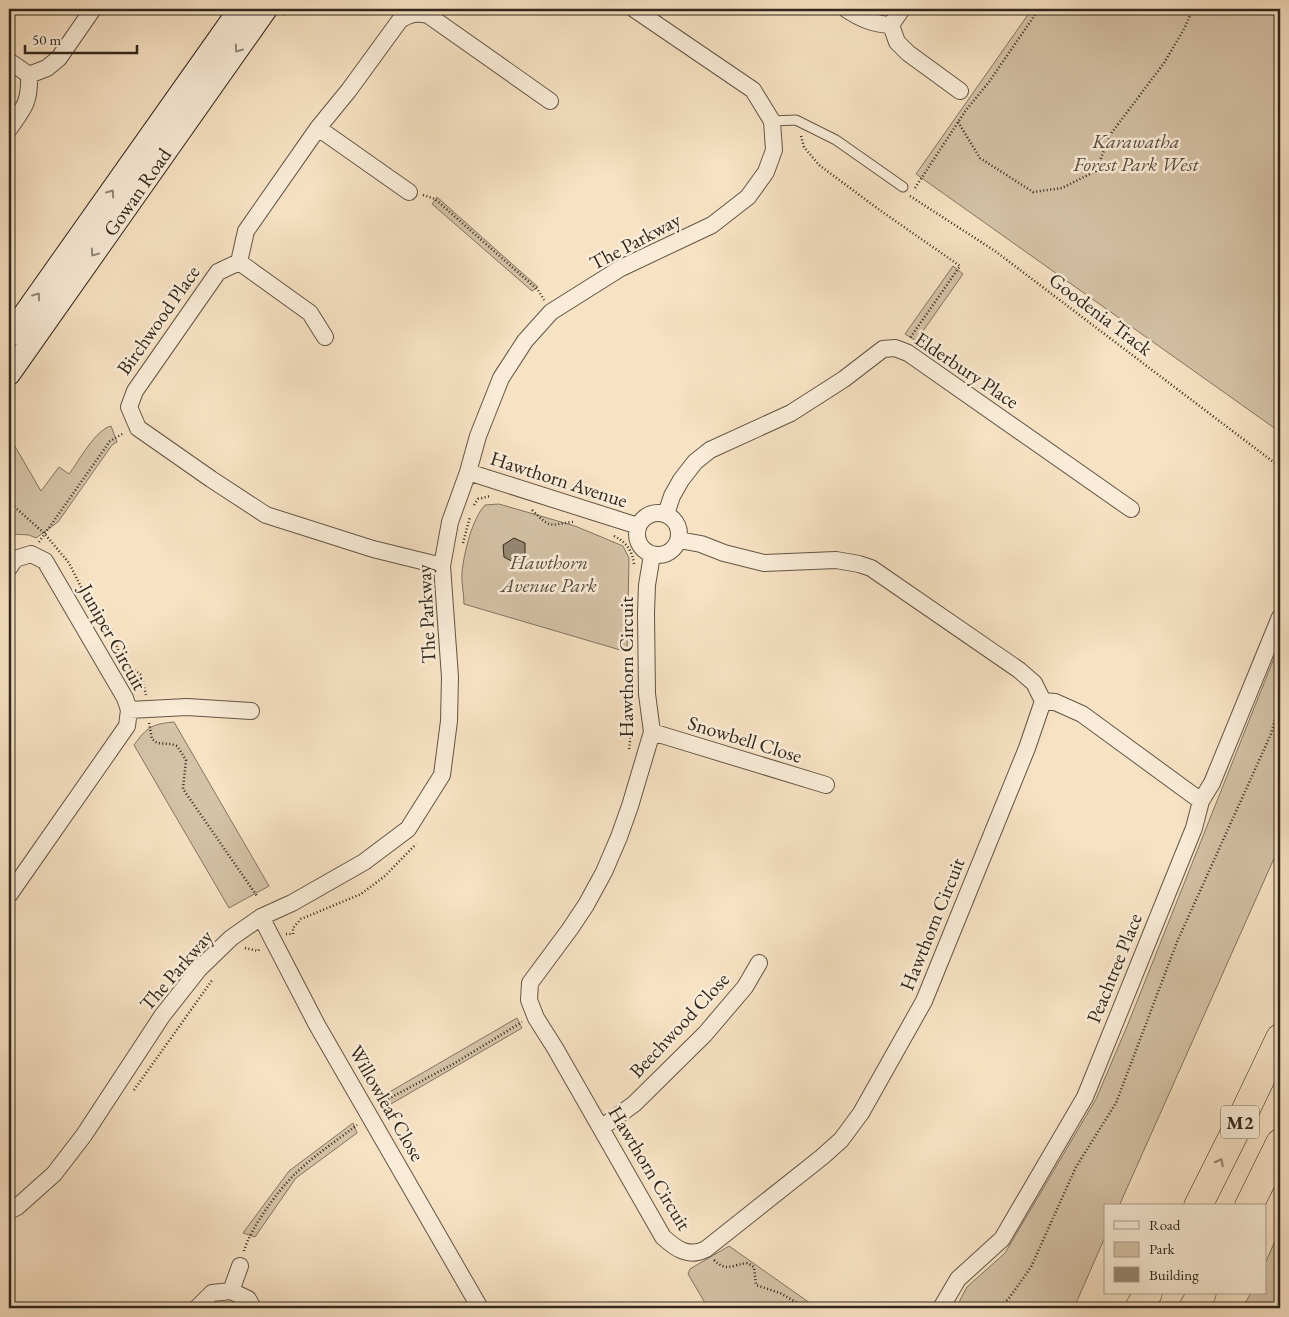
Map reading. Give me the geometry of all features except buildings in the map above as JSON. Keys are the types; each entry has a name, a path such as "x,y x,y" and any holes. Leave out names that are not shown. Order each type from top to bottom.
{"highway":[{"name":"M2","path":"1199,1204 1280,1038"},
{"name":"M2","path":"1250,1204 1280,1142"},
{"path":"1139,1308 1147,1294"},
{"path":"1193,1308 1201,1294"}],"main road":[{"name":"Gowan Road","path":"9,336 240,9"},
{"name":"Gowan Road","path":"9,374 266,9"}],"street":[{"path":"29,75 47,68 59,58 93,9"},
{"name":"The Parkway","path":"9,1211 17,1207 54,1174 84,1135 162,1016 199,969 231,938 261,917 292,903 364,862 408,829 442,775 449,721 450,678 442,566 450,522 468,472 478,436 501,378 525,341 551,312 621,268 712,225 748,196 766,172 774,150 772,122 752,90 634,9"},
{"path":"846,9 859,18 876,24 891,24"},
{"path":"891,24 902,9"},
{"path":"325,337 310,313 239,262 246,230 318,128 349,90 400,20 410,11 428,15 550,100"},
{"path":"891,24 897,42 908,53 960,91"},
{"path":"9,61 29,75"},
{"path":"9,129 26,104 30,92 29,75"},
{"path":"318,128 409,192"},
{"name":"Birchwood Place","path":"138,428 129,407 135,391 218,272 239,262"},
{"name":"Elderbury Place","path":"666,514 672,496 681,480 694,462 710,450 791,413 844,379 883,349 895,348 902,350 1131,509"},
{"path":"138,428 266,515 373,549 442,566"},
{"name":"Hawthorn Avenue","path":"468,472 638,526"},
{"path":"649,514 666,514 677,525 679,540 674,548 668,552 662,555 652,554 638,544 636,533 638,526 641,520 649,514"},
{"path":"679,540 701,544 724,553 764,563 836,560 871,568 1019,670 1034,683 1043,701 1055,702 1082,714 1201,801"},
{"path":"9,568 15,559 31,554"},
{"name":"Juniper Circuit","path":"9,895 127,726 129,710 125,698 45,561 31,554"},
{"name":"Hawthorn Circuit","path":"652,554 646,613 647,694 652,732 630,806 604,872 586,905 530,983 529,1000 536,1018 663,1237 676,1249 687,1252 699,1252 706,1249 822,1157 841,1140 861,1113 924,1001 1027,748 1043,701"},
{"name":"Peachtree Place","path":"941,1308 958,1279 1002,1239 1085,1097 1194,828 1201,801 1212,783 1280,617"},
{"path":"129,710 188,707 251,711"},
{"name":"Snowbell Close","path":"652,732 826,786"},
{"name":"Willowleaf Close","path":"261,917 317,1025 480,1308"},
{"name":"Beechwood Close","path":"601,1128 634,1104 705,1034 745,987 759,963"},
{"path":"231,1291 240,1266"},
{"path":"197,1308 212,1293 231,1291 248,1299 253,1308"}],"lane":[{"path":"772,122 796,120 836,140 903,187"}],"path":[{"path":"915,188 958,122 989,82 1039,9"},
{"path":"958,122 980,158 1033,192 1062,188 1096,171 1110,135 1164,64 1184,30 1193,9"},
{"path":"796,120 804,147 819,165 960,266 902,350"},
{"name":"Goodenia Track","path":"903,187 910,196 995,251 1280,466"},
{"path":"409,192 435,199 538,290 551,312"},
{"path":"31,554 110,441 129,430 138,428"},
{"path":"461,551 475,502 478,499 491,496"},
{"path":"530,507 547,524 554,526 574,522"},
{"path":"606,532 622,540 630,549 634,561 633,568"},
{"path":"999,1308 1010,1297 1030,1267 1076,1167 1116,1103 1177,942 1271,734 1280,701"},
{"path":"628,754 634,716"},
{"path":"240,950 248,948 258,951 261,945 288,933 293,934 293,928 301,919 361,894 385,876 418,841"},
{"path":"131,1094 214,977"},
{"path":"240,1266 248,1238 266,1210 293,1176 374,1108 523,1021"},
{"path":"706,1249 720,1266 726,1268 748,1263 754,1268 756,1285 780,1293 806,1308"}],"green space":[{"name":"Karawatha Forest Park West","path":"1032,9 1280,9 1280,432 916,174"},
{"path":"437,197 538,287 532,291 432,204"},
{"path":"953,266 963,274 916,341 905,334"},
{"path":"111,426 117,442 112,445 58,522 36,538 29,535 12,534 9,528 9,436 41,491 59,467 69,474 99,433"},
{"name":"Hawthorn Avenue Park","path":"499,504 575,526 623,546 629,558 627,652 464,604 462,572 473,527 480,511 485,505"},
{"path":"1280,643 1280,845 1120,1204 1104,1204 1104,1239 1077,1301 1070,1308 959,1308 960,1300 967,1287 1005,1253 1096,1099 1128,1024"},
{"path":"174,722 269,886 229,908 134,745 147,730 155,725"},
{"path":"517,1018 522,1028 391,1104 386,1094"},
{"path":"353,1123 357,1133 296,1178 255,1237 243,1233 289,1171"},
{"path":"1280,1229 1280,1308 1242,1308 1250,1294 1266,1294 1266,1262"},
{"path":"729,1246 817,1308 708,1308 688,1274 690,1269"}]}
